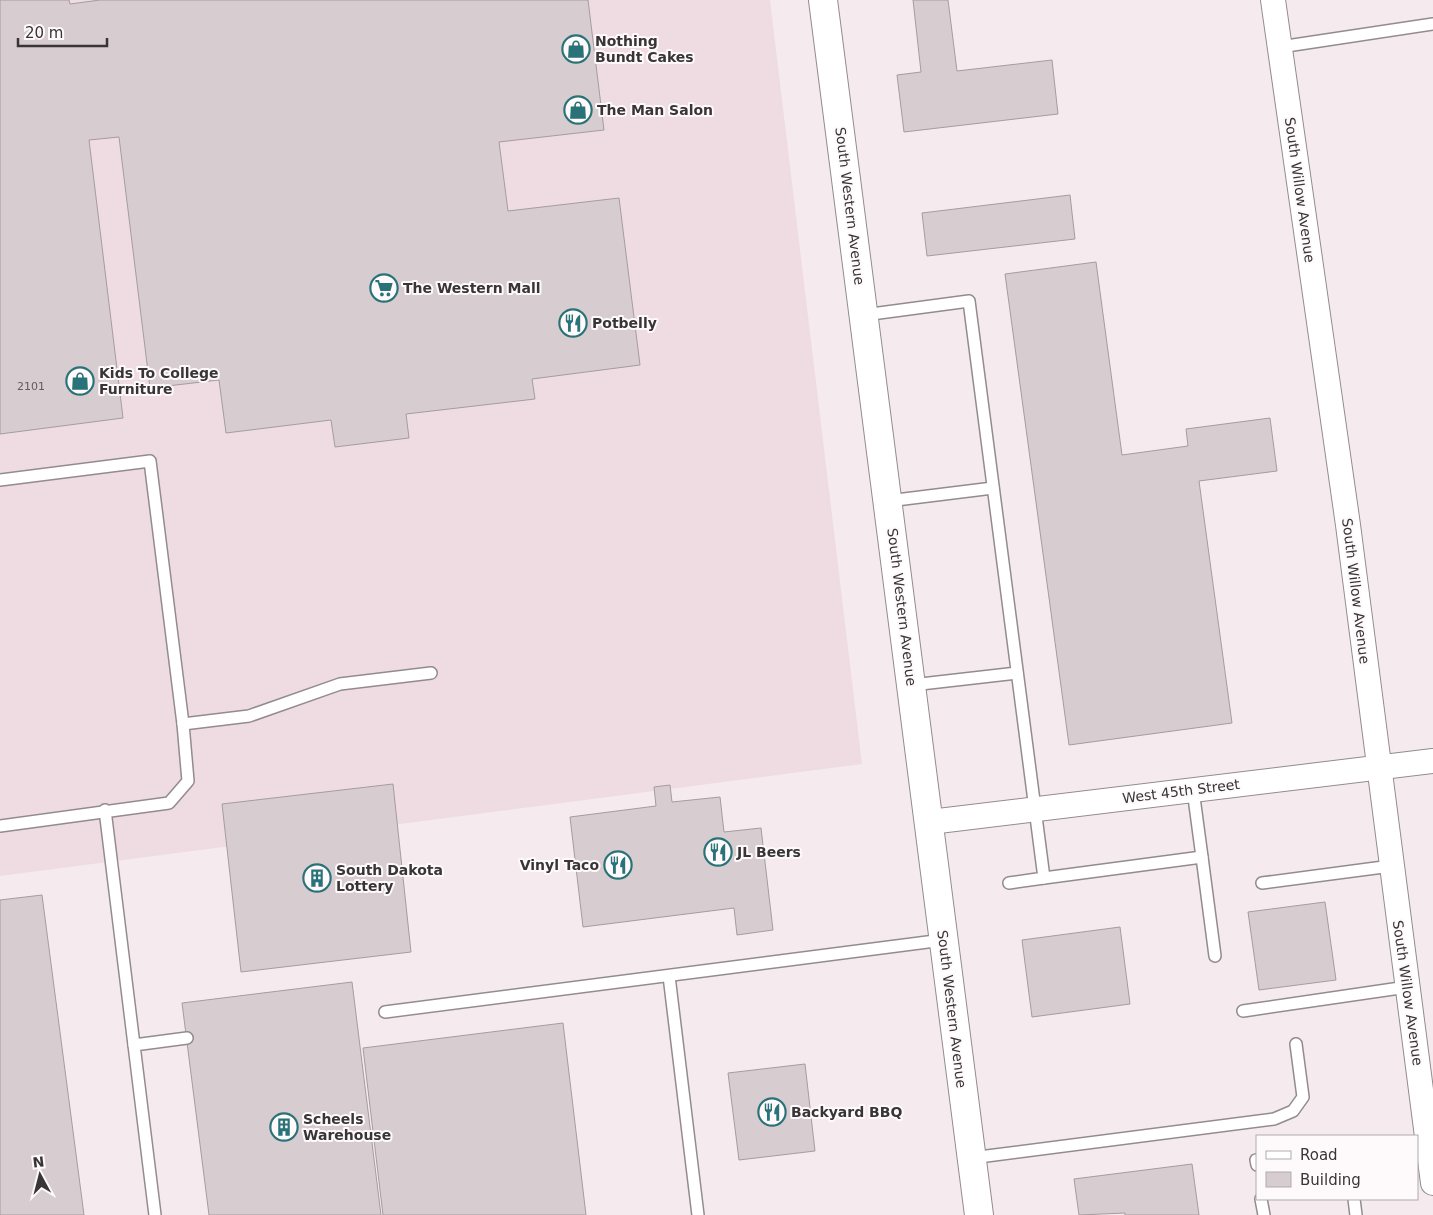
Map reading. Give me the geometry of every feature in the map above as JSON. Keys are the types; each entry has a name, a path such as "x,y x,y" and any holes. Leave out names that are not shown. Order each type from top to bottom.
{"main road":[{"name":"South Western Avenue","path":"823,0 930,822 942,940 979,1215"}],"street":[{"name":"South Willow Avenue","path":"1273,0 1348,526 1407,988 1422,1141 1433,1183"},
{"name":"West 45th Street","path":"930,822 1433,761"}],"lane":[{"path":"1280,47 1433,24"},
{"path":"864,314 969,301 1044,878"},
{"path":"0,480 150,461 188,781 169,803 105,810 0,826"},
{"path":"888,501 993,488"},
{"path":"912,685 1017,672"},
{"path":"182,724 249,716 340,684 431,673"},
{"path":"1193,790 1215,956"},
{"path":"105,810 155,1215"},
{"path":"1009,883 1202,857"},
{"path":"1262,883 1391,866"},
{"path":"385,1012 942,940"},
{"path":"669,976 698,1215"},
{"path":"1244,1011 1407,988"},
{"path":"134,1045 187,1038"},
{"path":"971,1158 1274,1119 1292,1112 1303,1097 1296,1044"},
{"path":"1261,1200 1264,1215"},
{"path":"1354,1200 1356,1215"}],"shaded area":[{"path":"0,0 770,0 862,764 0,876"}],"building":[{"name":"The Western Mall","path":"0,0 69,0 70,4 100,0 588,0 604,130 499,142 508,211 619,198 640,365 532,379 535,399 406,414 409,438 335,447 331,420 226,433 219,380 150,388 119,137 89,140 123,418 0,434"},
{"path":"913,0 948,0 957,71 1052,60 1058,114 904,132 897,75 921,72"},
{"path":"1070,195 1075,239 927,256 922,213"},
{"path":"1096,262 1122,455 1188,446 1186,429 1270,418 1277,471 1199,481 1232,723 1069,745 1005,274"},
{"name":"South Dakota Lottery","path":"393,784 411,952 241,972 222,804"},
{"path":"670,785 672,802 720,797 724,832 761,828 773,930 737,935 734,908 583,927 570,817 656,806 654,787"},
{"path":"42,895 84,1215 0,1215 0,900"},
{"path":"1325,902 1336,980 1259,990 1248,912"},
{"path":"1120,927 1130,1004 1032,1017 1022,940"},
{"name":"Scheels Warehouse","path":"352,982 381,1215 209,1215 182,1003"},
{"path":"563,1023 586,1215 383,1215 363,1048"},
{"name":"Backyard BBQ","path":"805,1064 815,1151 739,1160 728,1073"},
{"path":"1192,1164 1199,1215 1125,1215 1125,1213 1079,1215 1074,1179"}],"place":[{"name":"Nothing Bundt Cakes","path":"576,49"},
{"name":"The Man Salon","path":"578,110"},
{"name":"The Western Mall","path":"384,288"},
{"name":"Potbelly","path":"573,323"},
{"name":"Kids To College Furniture","path":"80,381"},
{"name":"JL Beers","path":"718,852"},
{"name":"Vinyl Taco","path":"618,865"},
{"name":"South Dakota Lottery","path":"317,878"},
{"name":"Backyard BBQ","path":"772,1112"},
{"name":"Scheels Warehouse","path":"284,1127"}]}
